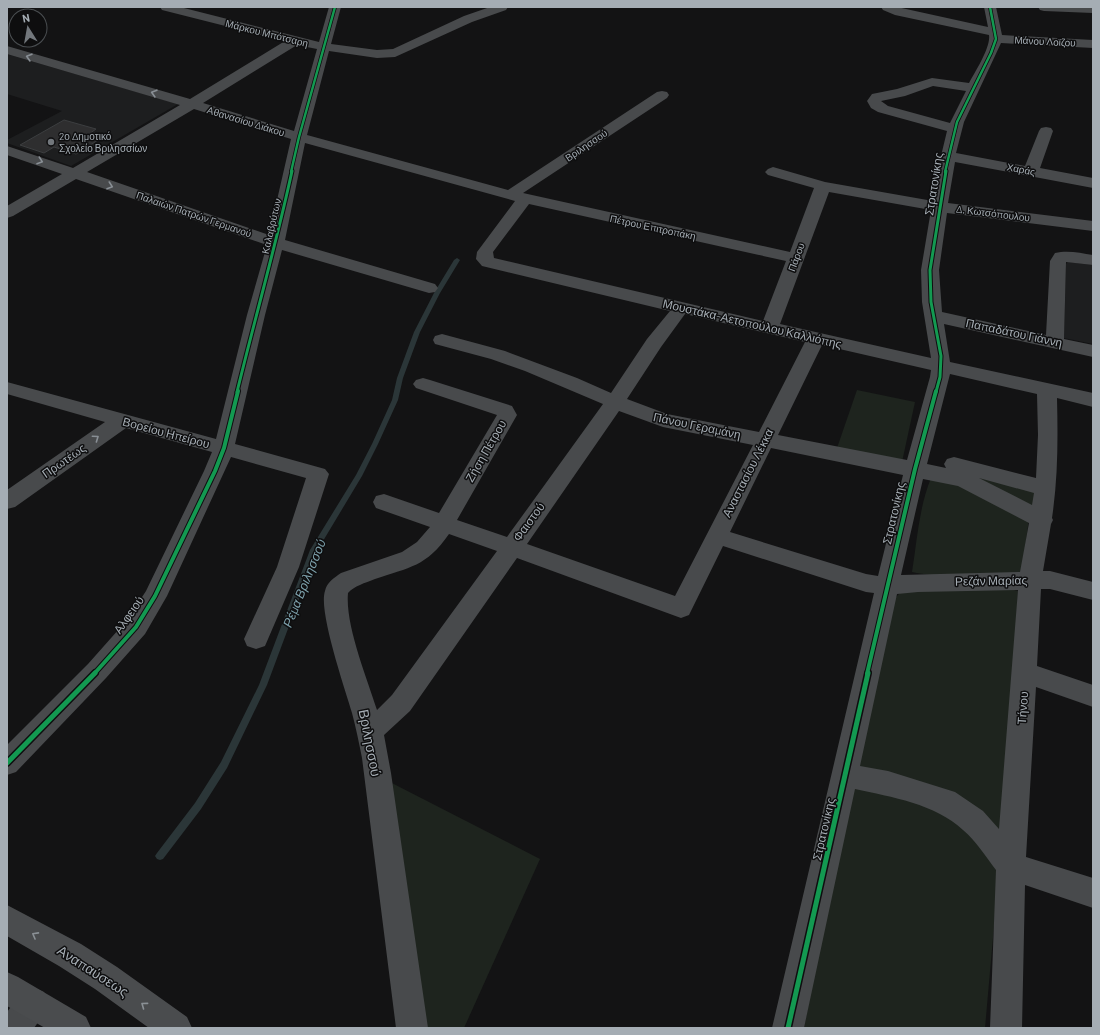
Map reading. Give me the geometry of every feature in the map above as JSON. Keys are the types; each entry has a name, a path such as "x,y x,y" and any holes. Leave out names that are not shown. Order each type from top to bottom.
{"main road":[{"name":"Αναπαύσεως","path":"7,920 70,955 106,978 176,1028"},
{"path":"20,996 75,1028"}],"street":[{"name":"Μάρκου Μπότσαρη","path":"166,7 324,47 372,54 395,53 468,19 502,7"},
{"name":"Καλαβρύτων","path":"224,448 256,315 276,243 299,137 335,7"},
{"name":"Μάνου Λοϊζου","path":"887,7 899,12 996,36 1093,44"},
{"path":"990,7 996,36"},
{"path":"1044,7 1093,9"},
{"name":"Στρατονίκης","path":"788,1028 915,469 934,400 941,366 940,349 930,296 930,270 948,156 955,129 996,36"},
{"path":"7,213 192,104 294,40"},
{"name":"Αθανασίου Διάκου","path":"7,50 299,137 517,197"},
{"path":"955,129 883,109 876,105 874,101 877,97 900,93 932,82 974,88"},
{"name":"Βριλησσού","path":"517,197 662,95"},
{"path":"1031,171 1046,131"},
{"name":"Παλαιών Πατρών Γερμανού","path":"7,150 276,243 429,288"},
{"name":"Χαράς","path":"948,156 1093,183"},
{"name":"Δ. Κωτσόπουλου","path":"773,172 823,186 940,207 1093,226"},
{"name":"Πάρου","path":"769,328 823,186"},
{"name":"Πέτρου Επιτροπάκη","path":"517,197 796,258"},
{"name":"Μουστάκα-Αετοπούλου Καλλιόπης","path":"517,197 485,252 484,259 488,262 816,339 1093,400"},
{"path":"1055,342 1058,261 1061,257 1071,256 1093,260"},
{"name":"Φαιστού","path":"370,730 401,703 427,668 511,547 615,402 654,343 681,308"},
{"name":"Παπαδάτου Γιάννη","path":"934,316 1093,351"},
{"name":"Αναστασίου Λέκκα","path":"511,547 681,608 816,339"},
{"name":"Πάνου Γεραμάνη","path":"442,340 498,355 532,367 615,402 663,420 963,479 1042,520"},
{"name":"Ζήση Πέτρου","path":"423,384 507,413 444,524"},
{"name":"Βορείου Ηπείρου","path":"7,388 121,421 318,474 288,567 256,638"},
{"name":"Τήνου","path":"1006,1028 1011,866 1030,581 1042,520 1046,488 1048,436 1047,389"},
{"name":"Πρωτέως","path":"7,501 121,421"},
{"name":"Αλφειού","path":"7,763 97,672 136,627 155,596 215,471 224,448"},
{"path":"915,469 936,463 948,463 1046,488"},
{"path":"384,502 511,547"},
{"name":"Βριλησσού","path":"412,1028 406,972 370,730 340,629 335,598 336,591 344,583 353,578 403,562 419,553 444,524"},
{"name":"Ρεζάν Μαρίας","path":"717,536 853,580 888,586 918,582 1050,580 1093,591"},
{"path":"1025,673 1093,696"},
{"path":"846,775 888,784 945,801 973,820 986,832 1011,866 1093,893"},
{"path":"15,1028 20,996"}],"shaded area":[{"path":"7,54 178,104 71,166 7,143 7,140 62,111 7,94"},
{"path":"1068,262 1093,265 1093,344 1064,338 1066,264"},
{"path":"857,390 915,402 902,462 837,448"},
{"path":"962,471 1037,490 1035,510"},
{"path":"931,478 971,488 1029,518 1022,572 952,576 912,572 921,512"},
{"path":"1006,588 1018,591 1010,746 985,1028 804,1028 839,848 893,600 901,592"},
{"path":"384,779 540,859 464,1028 416,1028"}],"building":[{"name":"2ο Δημοτικό Σχολείο Βριλησσίων","path":"64,120 96,129 89,134 103,137 76,154 54,147 44,153 20,145"}],"waterway":[{"name":"Ρέμα Βριλησσού","path":"160,856 198,806 224,765 263,685 314,550 359,476 375,444 395,400 400,378 417,332 437,293 457,260"}],"cycle path":[{"path":"7,763 97,671 136,627 155,596 215,471 224,448 256,315 276,243 299,137 335,7"},
{"path":"788,1028 887,586 915,469 940,377 941,356 931,302 930,270 948,156 957,122 991,53 996,39 990,7"}],"place":[{"name":"2ο Δημοτικό Σχολείο Βριλησσίων","path":"51,142"}]}
